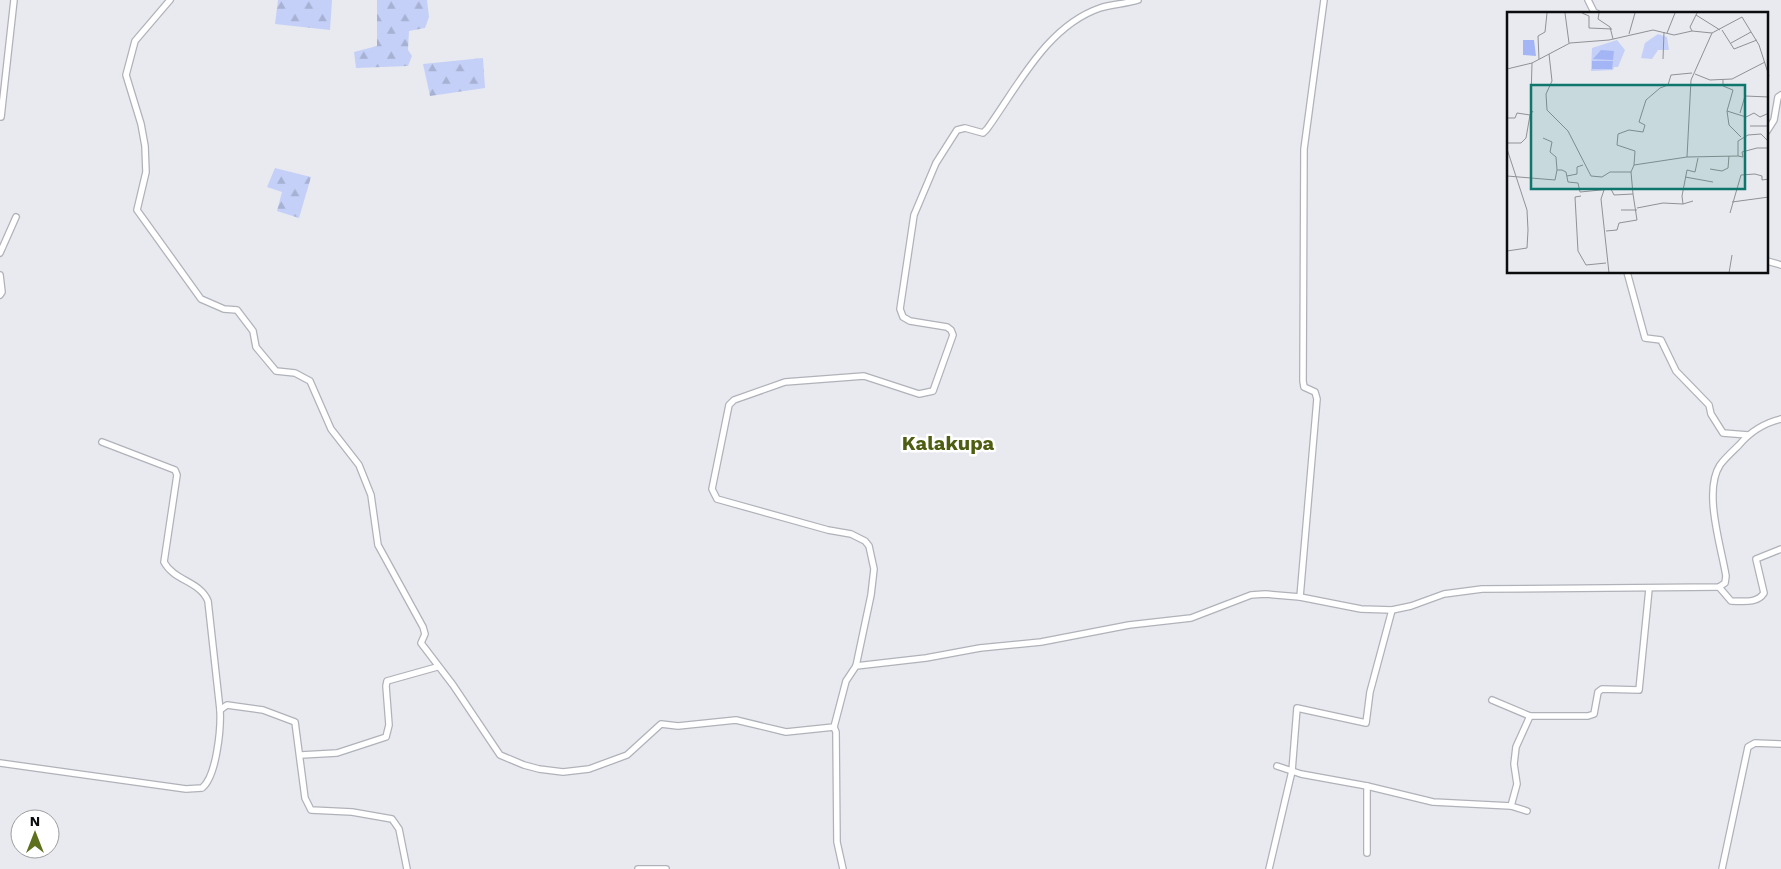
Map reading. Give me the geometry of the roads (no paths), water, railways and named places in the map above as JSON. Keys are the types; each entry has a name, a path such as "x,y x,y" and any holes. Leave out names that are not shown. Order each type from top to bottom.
{"street":[{"path":"1,117 14,0"},
{"path":"170,0 134,41 126,75 141,124 145,146 146,172 136,210 201,299 224,309 237,310 253,332 256,347 276,371 295,373 310,381 331,429 359,465 371,495 378,545 423,627 424,634 420,643 500,754 539,769 563,772 589,769 627,755 661,724 678,726 736,720 786,732 834,726"},
{"path":"843,869 837,842 836,732 834,726 846,681 856,666 871,595 874,568 869,546 865,541 851,534 828,530 717,499 712,490 729,405 734,400 785,382 813,378 864,376 919,394 933,391 953,335 947,327 903,317 900,308 914,215 936,163 957,130 964,128 983,133 987,129 1047,45 1071,23 1100,8 1138,0"},
{"path":"1300,597 1317,399 1316,392 1304,387 1303,381 1304,149 1324,0"},
{"path":"1588,0 1594,12"},
{"path":"1768,131 1772,125 1778,97 1781,94"},
{"path":"0,253 16,217"},
{"path":"1768,261 1781,265"},
{"path":"1628,274 1645,338 1661,340 1676,371 1709,405 1711,414 1723,433 1748,434"},
{"path":"0,275 2,292 0,295"},
{"path":"856,666 926,658 980,648 1041,642 1128,625 1191,618 1251,595 1265,594 1300,597 1361,609 1392,610 1411,606 1444,594 1482,589 1719,587 1725,583 1726,576 1712,500 1713,486 1719,466 1748,434 1763,425 1781,419"},
{"path":"0,763 186,789 202,788 209,776 219,741 220,710 208,601 204,591 168,570 164,562 177,475 175,470 102,442"},
{"path":"1719,587 1731,601 1752,601 1760,598 1764,592 1756,559 1781,549"},
{"path":"1492,700 1530,716 1588,716 1594,714 1598,692 1602,689 1639,690 1649,589"},
{"path":"1269,869 1292,771 1297,708 1363,723 1367,721 1370,692 1392,610"},
{"path":"301,755 337,753 386,737 389,725 386,686 388,682 438,667"},
{"path":"220,710 227,705 263,710 290,718 295,722 301,755 305,798 311,810 352,812 392,818 399,830 406,869"},
{"path":"1511,806 1517,784 1514,764 1516,747 1530,716"},
{"path":"1722,869 1748,747 1755,744 1781,744"},
{"path":"1277,766 1342,783 1368,786 1433,802 1511,806 1527,811"},
{"path":"1367,853 1368,786"},
{"path":"638,869 666,869"}],"district":[{"name":"Kalakupa","path":"948,443"}]}
